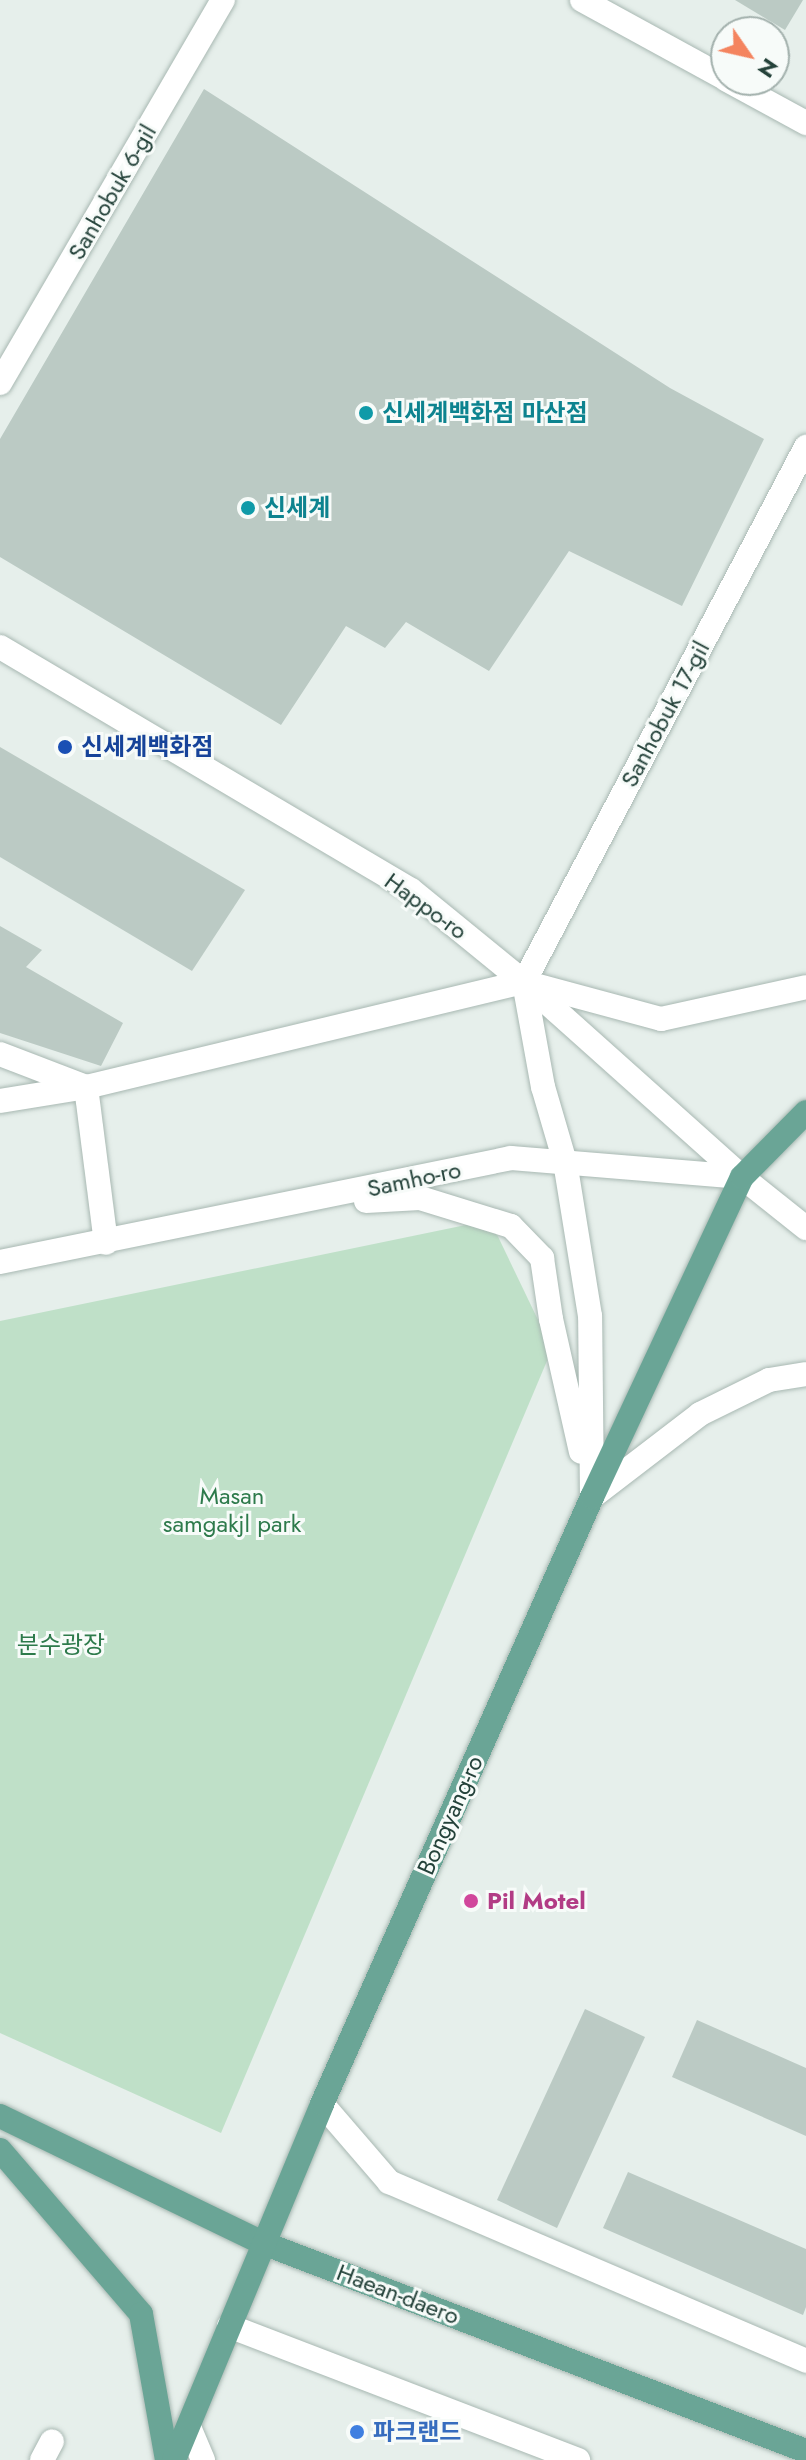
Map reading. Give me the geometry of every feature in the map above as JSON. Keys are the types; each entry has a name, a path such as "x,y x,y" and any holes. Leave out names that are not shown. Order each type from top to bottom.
{"main road":[{"name":"Sanhobuk 6-gil","path":"0,383 223,0"},
{"path":"582,0 710,71"},
{"path":"756,96 806,123"},
{"name":"Sanhobuk 17-gil","path":"524,982 806,447"},
{"name":"Happo-ro","path":"0,647 411,890 524,982 742,1177 806,1228"},
{"path":"0,1101 86,1087 524,982 661,1019 806,987"},
{"path":"524,982 543,1087 565,1162 590,1316 592,1497"},
{"path":"0,1054 86,1087"},
{"path":"86,1087 106,1243"},
{"path":"742,1177 806,1112"},
{"name":"Samho-ro","path":"0,1262 106,1243 511,1158 742,1177"},
{"name":"Bongyang-ro","path":"174,2460 322,2104 592,1497 742,1177"},
{"path":"300,1203 420,1198 511,1226 542,1258 551,1319 592,1497"},
{"path":"592,1497 700,1414 769,1380 806,1374"},
{"path":"322,2104 389,2182 806,2361"},
{"name":"Haean-daero","path":"0,2116 263,2243 806,2451"},
{"path":"0,2150 141,2314 167,2460"},
{"path":"229,2326 578,2460"},
{"path":"189,2427 203,2460"}],"green space":[{"name":"Masan samgakjl park","path":"490,1220 552,1349 221,2133 0,2033 0,1321"}],"building":[{"path":"735,0 803,0 790,22 790,16 762,16"},
{"name":"신세계백화점 마산점","path":"204,89 670,388 764,439 682,606 569,551 489,671 406,622 385,648 346,626 281,725 0,557 0,439"},
{"path":"0,747 245,890 192,971 0,857"},
{"path":"0,926 42,950 26,967 123,1023 101,1066 0,1033"},
{"path":"585,2009 645,2037 557,2228 497,2200"},
{"path":"697,2020 806,2068 806,2136 672,2077"},
{"path":"628,2172 806,2249 806,2307 803,2315 603,2228"}],"place":[{"name":"신세계백화점 마산점","path":"366,413"},
{"name":"신세계","path":"248,508"},
{"name":"신세계백화점","path":"65,747"},
{"name":"Pil Motel","path":"471,1901"},
{"name":"파크랜드","path":"357,2432"}],"park label":[{"name":"분수광장","path":"61,1645"}]}
